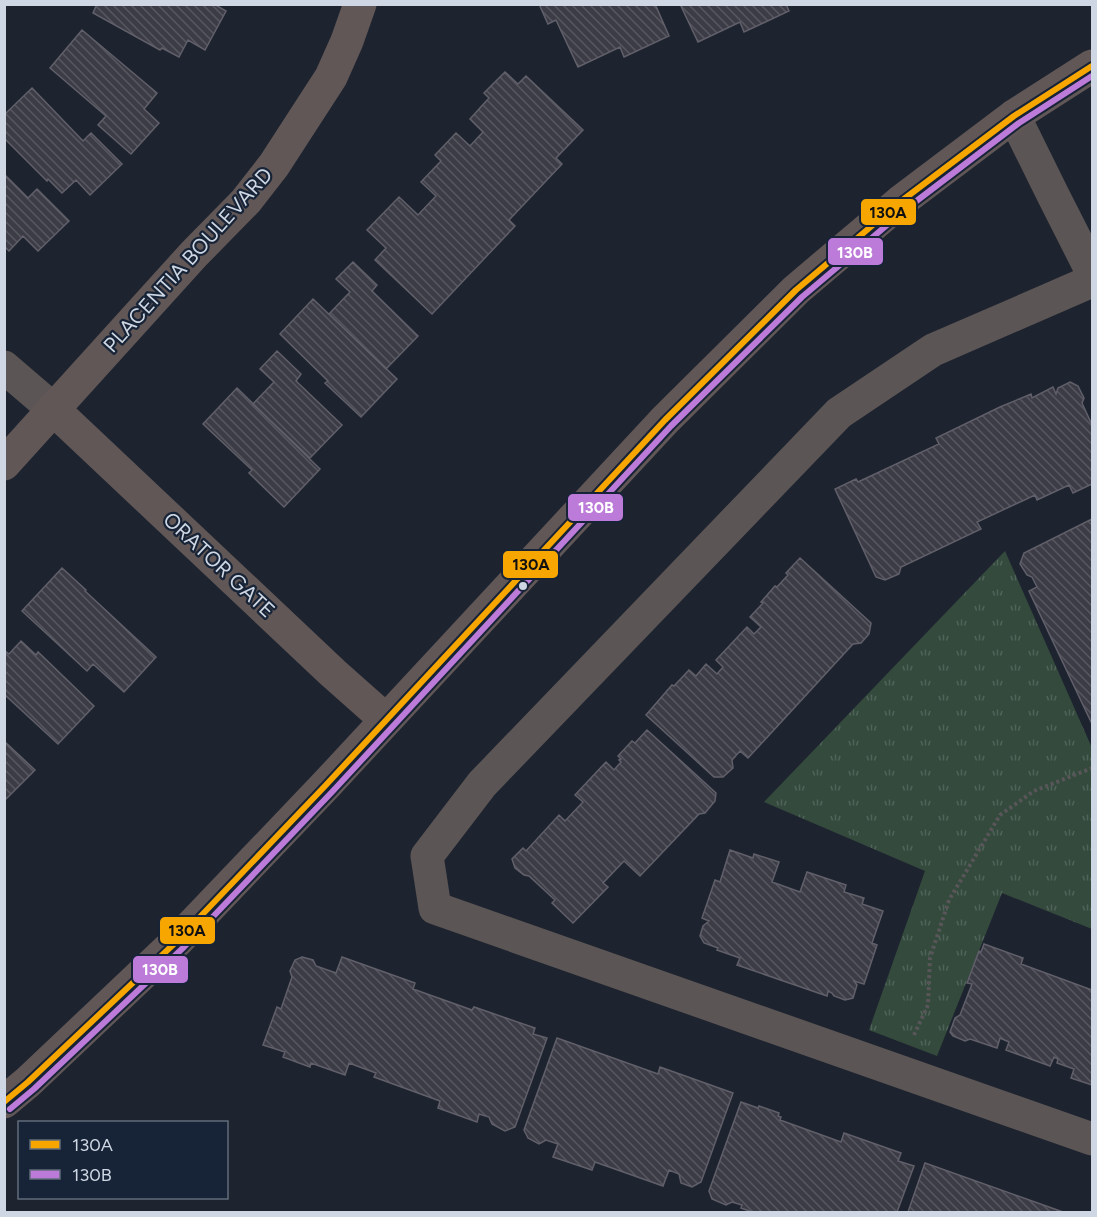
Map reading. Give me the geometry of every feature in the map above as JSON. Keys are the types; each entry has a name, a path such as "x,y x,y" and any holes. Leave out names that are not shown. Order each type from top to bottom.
{"main road":[{"name":"PLACENTIA BOULEVARD","path":"4,464 194,254 246,201 274,165 331,78 360,4"},
{"path":"4,1102 36,1075 177,941 325,786 665,420 796,290 900,202 1014,116 1092,66"},
{"name":"ORATOR GATE","path":"53,410 386,720"}],"street":[{"path":"1014,116 1092,272"},
{"path":"1092,281 933,350 839,413 482,784 427,856 435,908 1092,1139"},
{"path":"4,367 53,410"}],"path":[{"path":"898,1071 928,1005 930,958 949,900 1000,815 1034,790 1092,768"}],"green space":[{"path":"1005,551 1092,748 1092,929 1002,893 937,1056 869,1030 925,871 764,802"}],"building":[{"path":"97,4 214,4 226,11 205,50 188,40 179,57 162,48 160,50 93,13"},
{"path":"539,4 655,4 669,36 624,57 620,47 578,67 556,20 548,24"},
{"path":"680,4 786,4 789,11 744,32 740,22 698,42"},
{"path":"82,30 157,93 144,109 159,123 131,154 98,125 106,116 50,68"},
{"path":"505,72 518,84 526,76 583,130 556,158 562,164 509,220 515,226 432,314 375,260 386,248 367,230 399,197 418,215 436,196 421,182 441,161 435,155 456,133 470,146 483,132 470,119 489,98 484,93"},
{"path":"32,88 83,141 91,133 122,164 90,195 76,180 62,193 4,138 4,115"},
{"path":"4,174 28,198 37,189 69,221 38,251 23,236 9,251 4,246"},
{"path":"353,262 377,285 372,291 418,336 386,369 329,314 350,292 336,279"},
{"path":"313,299 397,379 361,417 325,383 328,381 280,334"},
{"path":"277,351 301,374 296,381 342,425 310,458 253,404 274,382 260,369"},
{"path":"1070,382 1078,386 1084,398 1082,403 1092,425 1092,484 1073,493 1069,485 1037,500 1035,495 977,522 981,529 901,567 899,574 885,580 876,577 835,489 856,479 858,482 939,444 936,438 1000,407 1031,394 1032,398 1053,387 1056,394 1058,388"},
{"path":"237,388 320,469 284,507 249,473 252,470 203,424"},
{"path":"1092,519 1092,724 1029,591 1037,587 1032,577 1027,575 1020,564 1024,553"},
{"path":"800,558 871,623 869,634 861,643 853,644 748,758 740,751 732,760 733,768 723,777 714,777 646,715 672,685 674,686 689,670 696,676 706,664 717,674 723,667 716,660 747,627 754,634 761,627 750,617 775,586 777,587 788,575 786,573"},
{"path":"62,568 156,657 124,692 93,664 87,671 22,611"},
{"path":"21,641 36,655 38,652 94,706 58,744 4,696 4,650 9,654"},
{"path":"647,730 716,793 715,801 705,813 699,814 640,876 624,861 603,883 608,887 573,923 552,903 555,900 529,876 515,868 512,859 523,848 526,851 559,815 565,821 583,802 575,795 606,762 614,770 621,762 618,756 632,741 635,743"},
{"path":"4,741 35,770 4,801"},
{"path":"730,850 753,858 754,854 779,862 772,882 800,892 807,872 846,885 844,892 864,898 862,904 883,911 872,943 877,945 864,984 854,981 857,985 853,998 845,1000 828,991 827,996 737,965 740,958 704,943 700,936 703,926 709,921 702,918 715,880 720,882"},
{"path":"984,944 1023,958 1021,964 1092,990 1092,1085 1071,1078 1074,1069 1057,1063 1058,1059 1054,1057 1050,1066 1006,1050 1009,1042 1000,1038 997,1048 953,1036 950,1032 955,1018 960,1015 972,984 967,983"},
{"path":"302,957 313,960 316,966 336,973 342,957 415,983 413,989 472,1010 474,1007 535,1028 533,1034 547,1038 515,1127 505,1131 492,1124 489,1117 479,1114 477,1122 438,1108 440,1101 374,1077 376,1073 349,1063 345,1075 311,1063 310,1067 283,1057 285,1052 263,1045 277,1007 281,1009 292,977 290,971 295,960"},
{"path":"557,1038 658,1074 660,1067 733,1093 701,1182 692,1187 681,1183 679,1174 669,1170 663,1186 595,1162 592,1170 553,1157 558,1144 546,1140 539,1144 528,1138 524,1130"},
{"path":"741,1102 779,1113 780,1120 841,1142 844,1133 901,1153 898,1161 914,1166 897,1212 752,1212 741,1208 742,1205 732,1202 726,1205 712,1199 709,1191"},
{"path":"925,1163 1063,1212 908,1212"}],"transit line":[{"name":"130A","path":"4,1102 177,941 325,786 665,420 796,290 900,202 1014,116 1092,66"},
{"name":"130B","path":"10,1109 184,947 332,792 671,426 802,297 906,209 1019,123 1092,76"}]}
